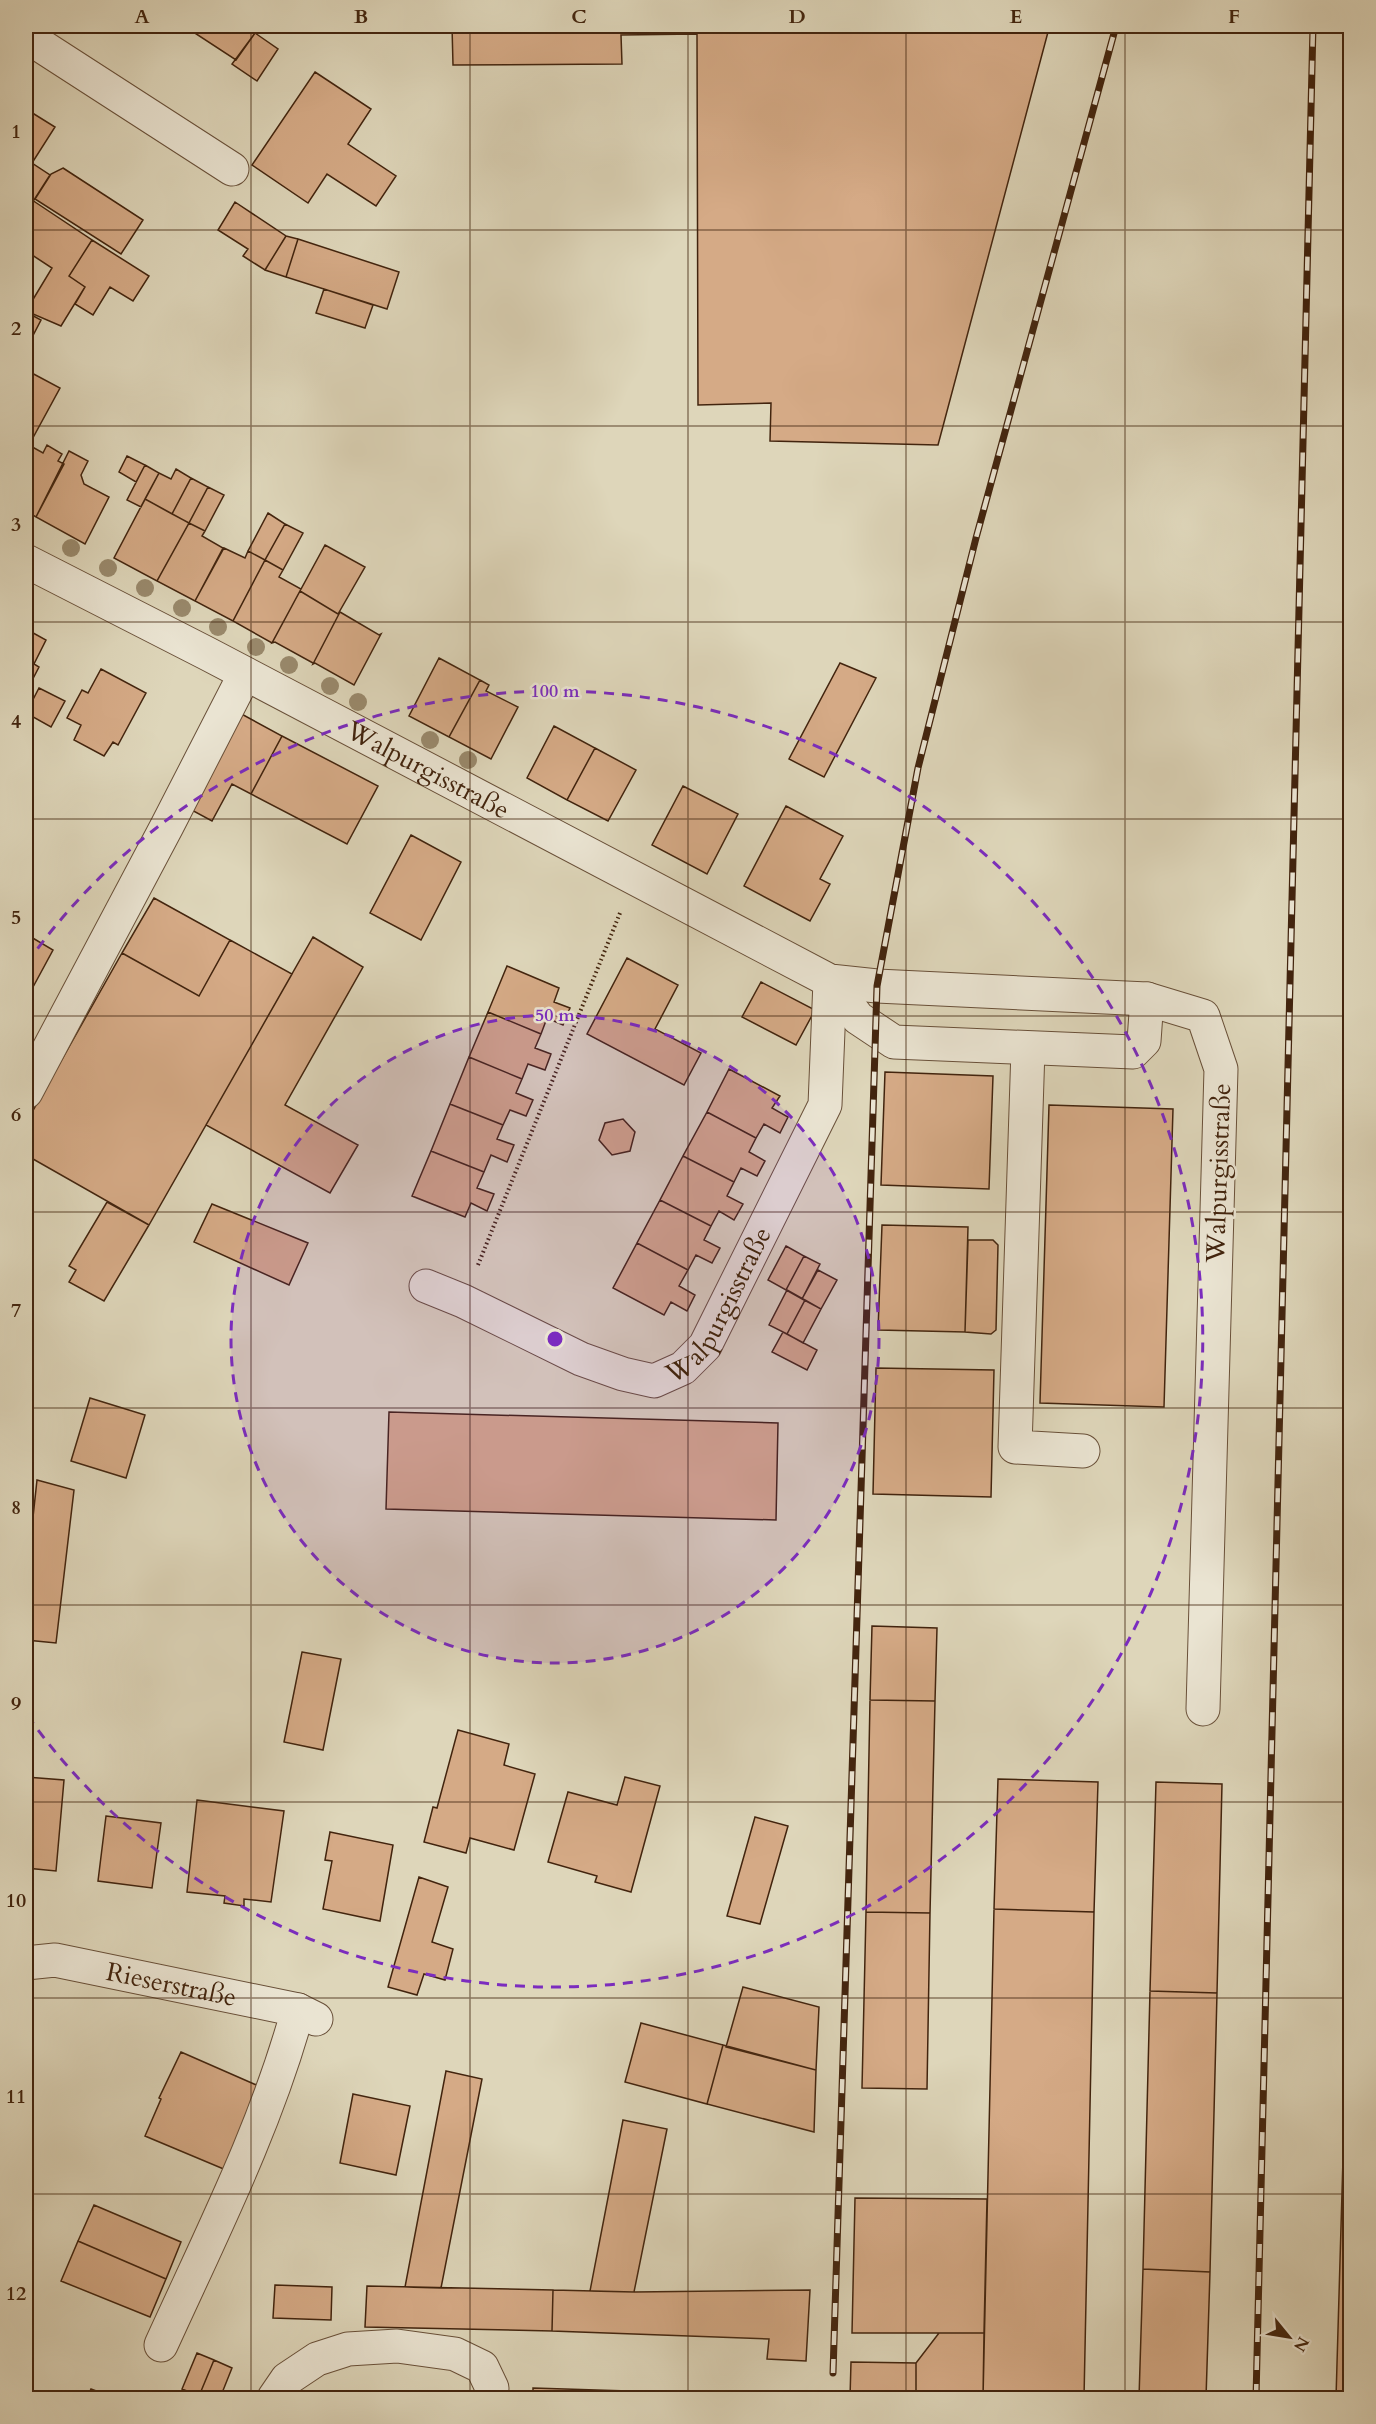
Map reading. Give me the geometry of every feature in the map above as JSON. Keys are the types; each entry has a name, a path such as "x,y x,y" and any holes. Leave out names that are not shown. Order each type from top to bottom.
{"street":[{"path":"26,36 232,169"},
{"name":"Walpurgisstraße","path":"26,561 830,981 886,986 1147,999 1203,1016 1221,1069 1203,1709"},
{"path":"26,1092 245,674"},
{"path":"830,981 858,1018 894,1042 1133,1052 1144,1041 1147,999"},
{"name":"Walpurgisstraße","path":"426,1286 464,1301 581,1359 623,1374 654,1381 683,1368 705,1346 825,1105 830,981"},
{"path":"1028,1049 1015,1447 1083,1450"},
{"name":"Rieserstraße","path":"26,1963 55,1960 307,2014 286,2051 262,2122 161,2345"},
{"path":"274,2398 287,2379 317,2359 348,2349 397,2346 455,2354 482,2367 492,2388 491,2398"}],"path":[{"path":"464,1301 619,915 637,881"}],"building":[{"path":"184,26 243,26 255,33 236,60"},
{"path":"452,26 1066,26 1066,31 1048,32 938,445 770,441 771,403 698,405 697,34 621,35 622,64 453,65"},
{"path":"255,33 278,49 257,81 232,64"},
{"path":"315,72 371,109 348,144 396,176 376,206 327,174 308,203 252,165"},
{"path":"26,109 55,127 32,163 50,175 34,200 26,194"},
{"path":"63,168 143,220 121,254 35,199 51,174"},
{"path":"26,196 92,240 69,276 85,287 61,326 26,311 52,268 26,251"},
{"path":"235,202 286,236 265,270 243,256 248,249 218,230"},
{"path":"286,236 298,239 286,277 265,270"},
{"path":"298,239 399,272 387,309 286,277"},
{"path":"92,240 149,276 133,301 110,287 93,315 75,304 85,287 69,276"},
{"path":"324,289 373,305 365,328 316,313"},
{"path":"26,312 41,320 26,349"},
{"path":"28,371 60,388 26,448 26,407 30,400 26,398"},
{"path":"27,444 43,453 47,445 62,454 58,461 64,464 36,517 26,511"},
{"path":"69,451 88,461 81,475 84,484 109,497 85,544 36,517"},
{"path":"127,456 145,465 136,482 119,472"},
{"path":"145,465 159,473 141,507 127,500"},
{"path":"176,469 191,478 172,514 145,499 159,473 171,479"},
{"path":"191,478 208,487 189,523 172,514"},
{"path":"208,487 224,495 205,531 189,523"},
{"path":"145,499 189,523 157,581 114,558"},
{"path":"268,513 285,524 265,560 248,551"},
{"path":"189,523 205,531 202,536 223,548 195,601 157,581"},
{"path":"285,524 303,533 283,570 265,560"},
{"path":"325,545 365,567 338,614 300,591"},
{"path":"224,548 245,558 248,551 265,560 233,621 195,601"},
{"path":"265,560 283,570 279,577 301,589 272,643 233,621"},
{"path":"300,591 338,614 340,612 313,664 275,642 272,643"},
{"path":"340,612 379,635 381,634 354,685 315,663 313,664"},
{"path":"26,629 46,640 34,664 39,667 26,692"},
{"path":"439,658 480,680 449,737 409,716"},
{"path":"840,663 876,678 824,777 789,759"},
{"path":"101,669 146,693 118,745 113,742 104,756 74,740 81,725 67,718 82,690 88,693"},
{"path":"480,680 489,685 486,691 518,707 491,759 449,737"},
{"path":"39,688 65,701 51,727 26,713"},
{"path":"236,711 282,736 251,794 232,784 212,821 186,807"},
{"path":"554,726 595,748 567,800 527,778"},
{"path":"282,736 378,786 347,844 251,794"},
{"path":"595,748 636,770 608,821 567,800"},
{"path":"683,786 738,814 707,874 652,845"},
{"path":"786,806 843,836 820,879 830,884 810,921 744,886"},
{"path":"411,835 461,862 421,940 370,913"},
{"path":"154,898 230,940 199,996 122,953"},
{"path":"26,934 53,950 26,1000"},
{"path":"313,937 363,967 285,1105 358,1145 330,1193 206,1125"},
{"path":"230,940 292,974 149,1225 26,1155 26,1123 122,953 199,996"},
{"path":"627,958 678,985 655,1029 701,1053 684,1085 587,1034"},
{"path":"507,966 559,988 554,1002 570,1008 563,1025 547,1018 541,1034 488,1012"},
{"path":"761,982 815,1010 796,1045 742,1017"},
{"path":"488,1012 541,1034 535,1048 551,1054 545,1070 528,1064 522,1079 469,1057"},
{"path":"469,1057 522,1079 516,1093 533,1100 526,1116 510,1110 503,1125 450,1104"},
{"path":"729,1069 780,1096 772,1108 788,1117 780,1133 764,1124 756,1138 707,1112"},
{"path":"885,1072 993,1076 989,1189 881,1185"},
{"path":"450,1104 503,1125 497,1139 514,1145 507,1162 491,1155 484,1172 431,1151"},
{"path":"1049,1105 1173,1109 1164,1407 1040,1403"},
{"path":"707,1112 756,1138 749,1152 765,1161 757,1176 741,1168 734,1182 683,1156"},
{"path":"623,1119 635,1132 630,1151 612,1155 599,1140 605,1123"},
{"path":"431,1151 484,1172 477,1188 494,1194 487,1211 471,1203 465,1217 412,1196"},
{"path":"683,1156 734,1182 727,1196 743,1204 734,1220 719,1211 711,1226 660,1200"},
{"path":"660,1200 711,1226 704,1240 720,1248 712,1263 696,1255 688,1270 637,1243"},
{"path":"107,1202 149,1225 104,1301 69,1282 76,1270 69,1266"},
{"path":"212,1204 308,1243 289,1285 194,1242"},
{"path":"882,1225 968,1227 965,1332 878,1330"},
{"path":"968,1240 993,1240 998,1245 996,1330 991,1334 965,1332"},
{"path":"637,1243 688,1270 679,1286 695,1295 687,1311 671,1302 664,1315 613,1288"},
{"path":"786,1246 804,1256 786,1290 768,1280"},
{"path":"804,1256 820,1264 802,1299 786,1290"},
{"path":"818,1270 837,1280 821,1309 802,1299"},
{"path":"787,1290 805,1300 787,1334 769,1325"},
{"path":"805,1300 821,1309 803,1343 787,1334"},
{"path":"783,1332 817,1350 807,1370 772,1352"},
{"path":"876,1368 994,1370 991,1497 873,1494"},
{"path":"90,1398 145,1415 126,1478 71,1461"},
{"path":"389,1412 778,1423 776,1520 386,1509"},
{"path":"37,1480 74,1490 56,1643 26,1640 26,1582"},
{"path":"872,1626 937,1628 935,1701 870,1700"},
{"path":"302,1652 341,1659 323,1750 284,1742"},
{"path":"870,1700 935,1701 930,1913 866,1912"},
{"path":"458,1730 509,1744 504,1765 535,1774 514,1850 470,1838 466,1853 424,1842 433,1807 437,1808"},
{"path":"26,1777 64,1780 56,1871 26,1868"},
{"path":"625,1777 660,1786 631,1892 595,1882 597,1876 548,1862 568,1792 617,1805"},
{"path":"998,1779 1098,1782 1094,1912 994,1909"},
{"path":"1156,1782 1222,1784 1217,1993 1150,1991"},
{"path":"197,1800 284,1811 271,1902 244,1899 244,1906 224,1903 225,1896 187,1892"},
{"path":"106,1816 161,1823 152,1888 98,1881"},
{"path":"755,1817 788,1826 760,1924 727,1916"},
{"path":"330,1832 393,1845 380,1921 323,1909 332,1861 325,1860"},
{"path":"419,1877 448,1887 432,1942 453,1949 445,1980 424,1974 417,1995 388,1987"},
{"path":"994,1909 1094,1912 1084,2398 983,2398"},
{"path":"866,1912 930,1913 927,2089 862,2088"},
{"path":"743,1987 819,2007 816,2070 726,2047"},
{"path":"1150,1991 1217,1993 1210,2272 1143,2269"},
{"path":"1347,2022 1350,2023 1350,2398 1336,2398"},
{"path":"641,2023 723,2045 707,2104 625,2082"},
{"path":"723,2045 816,2070 814,2132 707,2104"},
{"path":"181,2052 261,2087 226,2170 145,2136 161,2099 159,2098"},
{"path":"446,2071 482,2079 441,2288 405,2287"},
{"path":"353,2094 410,2106 396,2175 340,2163"},
{"path":"623,2120 667,2129 634,2292 590,2291"},
{"path":"855,2198 987,2199 984,2333 852,2333"},
{"path":"94,2205 181,2242 166,2279 78,2241"},
{"path":"78,2241 166,2279 150,2317 61,2281"},
{"path":"1143,2269 1210,2272 1206,2398 1139,2398"},
{"path":"275,2285 332,2287 331,2320 273,2318"},
{"path":"367,2286 553,2290 552,2331 365,2327"},
{"path":"553,2290 634,2292 810,2290 806,2361 767,2359 769,2339 552,2331"},
{"path":"939,2333 984,2333 983,2398 916,2398 916,2363"},
{"path":"197,2353 214,2360 199,2396 182,2389"},
{"path":"214,2360 232,2368 220,2398 205,2398 199,2396"},
{"path":"851,2362 916,2363 916,2398 850,2398"},
{"path":"533,2388 628,2391 628,2398 533,2398"},
{"path":"91,2389 115,2398 87,2398"}],"railway":[{"path":"833,2373 877,986 918,768 976,538 1116,26"},
{"path":"1256,2398 1313,26"}]}
